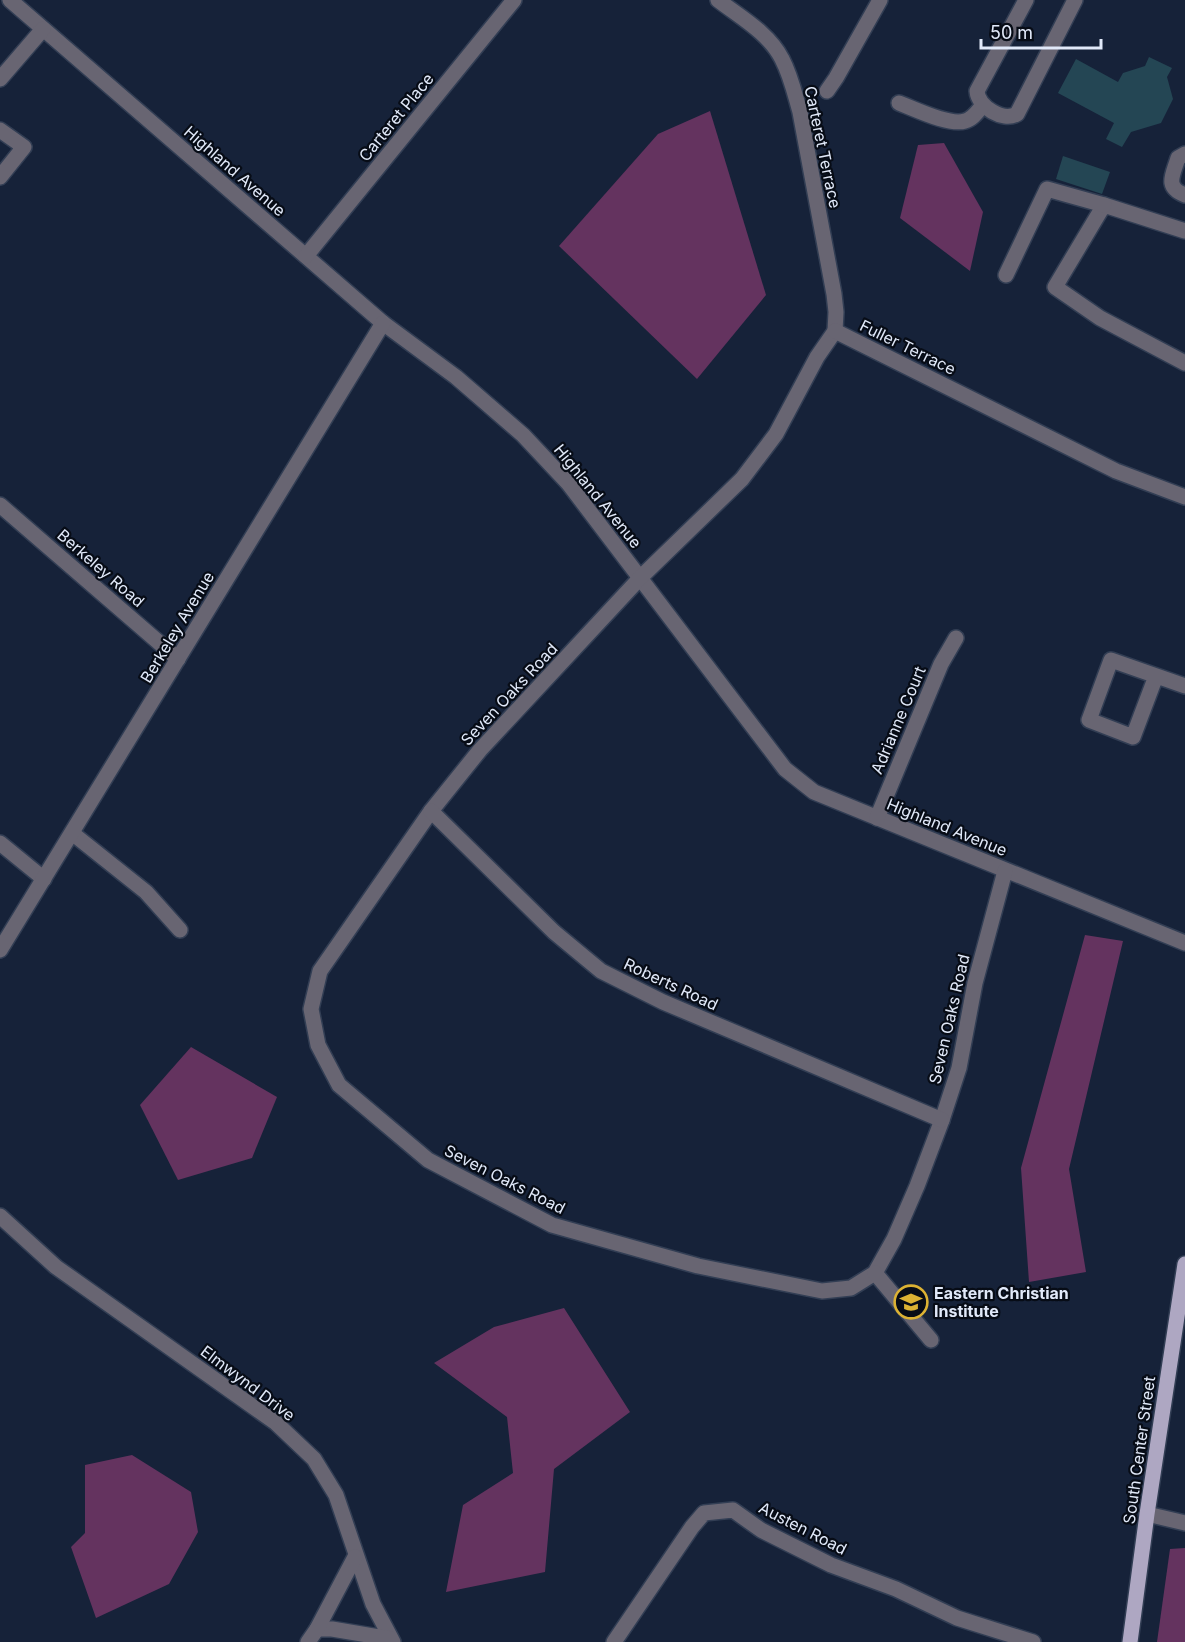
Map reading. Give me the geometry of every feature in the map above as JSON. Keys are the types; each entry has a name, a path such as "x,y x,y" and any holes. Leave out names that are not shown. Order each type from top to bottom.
{"main road":[{"name":"South Center Street","path":"1130,1642 1185,1264"}],"street":[{"name":"Highland Avenue","path":"10,0 383,323 456,377 523,435 568,483 785,768 814,792 1185,943"},
{"name":"Carteret Place","path":"306,256 514,0"},
{"name":"Carteret Terrace","path":"718,0 762,34 782,58 792,85 800,112 834,294 835,331"},
{"path":"827,91 837,78 880,0"},
{"path":"899,103 957,122 972,118 1026,0"},
{"path":"980,98 1003,116 1017,114 1075,0"},
{"path":"0,79 43,29"},
{"path":"0,130 24,147 0,177"},
{"path":"1185,154 1178,158 1171,180 1177,192 1185,195"},
{"path":"1006,275 1047,189 1185,231"},
{"path":"1104,205 1055,287 1101,318 1185,363"},
{"name":"Berkeley Avenue","path":"0,950 383,323"},
{"name":"Fuller Terrace","path":"641,577 742,479 776,434 816,357 835,331 1116,471 1185,497"},
{"name":"Berkeley Road","path":"0,504 178,659"},
{"name":"Seven Oaks Road","path":"641,577 480,750 431,811 320,970 311,1009 318,1045 339,1085 428,1160 552,1225 698,1266 822,1291 851,1288 875,1273 894,1239 942,1120 959,1068 975,983 1005,871"},
{"name":"Adrianne Court","path":"877,818 941,664 956,638"},
{"path":"1156,676 1133,737 1089,720 1111,660 1185,686"},
{"name":"Roberts Road","path":"431,811 554,932 601,971 663,1002 942,1120"},
{"path":"72,833 146,892 180,930"},
{"path":"0,843 44,879"},
{"name":"Elmwynd Drive","path":"0,1216 56,1267 276,1423 314,1459 336,1495 355,1557 373,1604 392,1641"},
{"path":"875,1273 931,1340"},
{"name":"Austen Road","path":"614,1642 692,1527 704,1513 733,1510 761,1530 831,1565 896,1589 957,1618 1033,1642"},
{"path":"1147,1514 1185,1523"},
{"path":"312,1636 355,1557"},
{"path":"312,1636 332,1629 392,1641"}],"shaded area":[{"path":"710,111 766,295 697,379 559,246 658,134"},
{"path":"944,143 983,212 970,271 900,218 918,145"},
{"path":"1085,935 1123,941 1069,1169 1086,1272 1029,1282 1021,1168"},
{"path":"191,1047 277,1097 252,1158 178,1180 140,1105"},
{"path":"564,1308 630,1412 554,1469 545,1572 446,1592 463,1505 513,1473 507,1417 434,1363 494,1327"},
{"path":"132,1455 191,1492 198,1532 169,1584 96,1618 71,1547 85,1533 85,1465"},
{"path":"1185,1548 1185,1642 1157,1642 1170,1549"}],"building":[{"path":"1149,57 1172,68 1167,77 1173,99 1161,123 1131,132 1122,147 1106,139 1114,123 1058,93 1076,59 1118,82 1123,73 1145,66"},
{"path":"1063,156 1110,172 1102,194 1056,179"}],"place":[{"name":"Eastern Christian Institute","path":"911,1302"}]}
